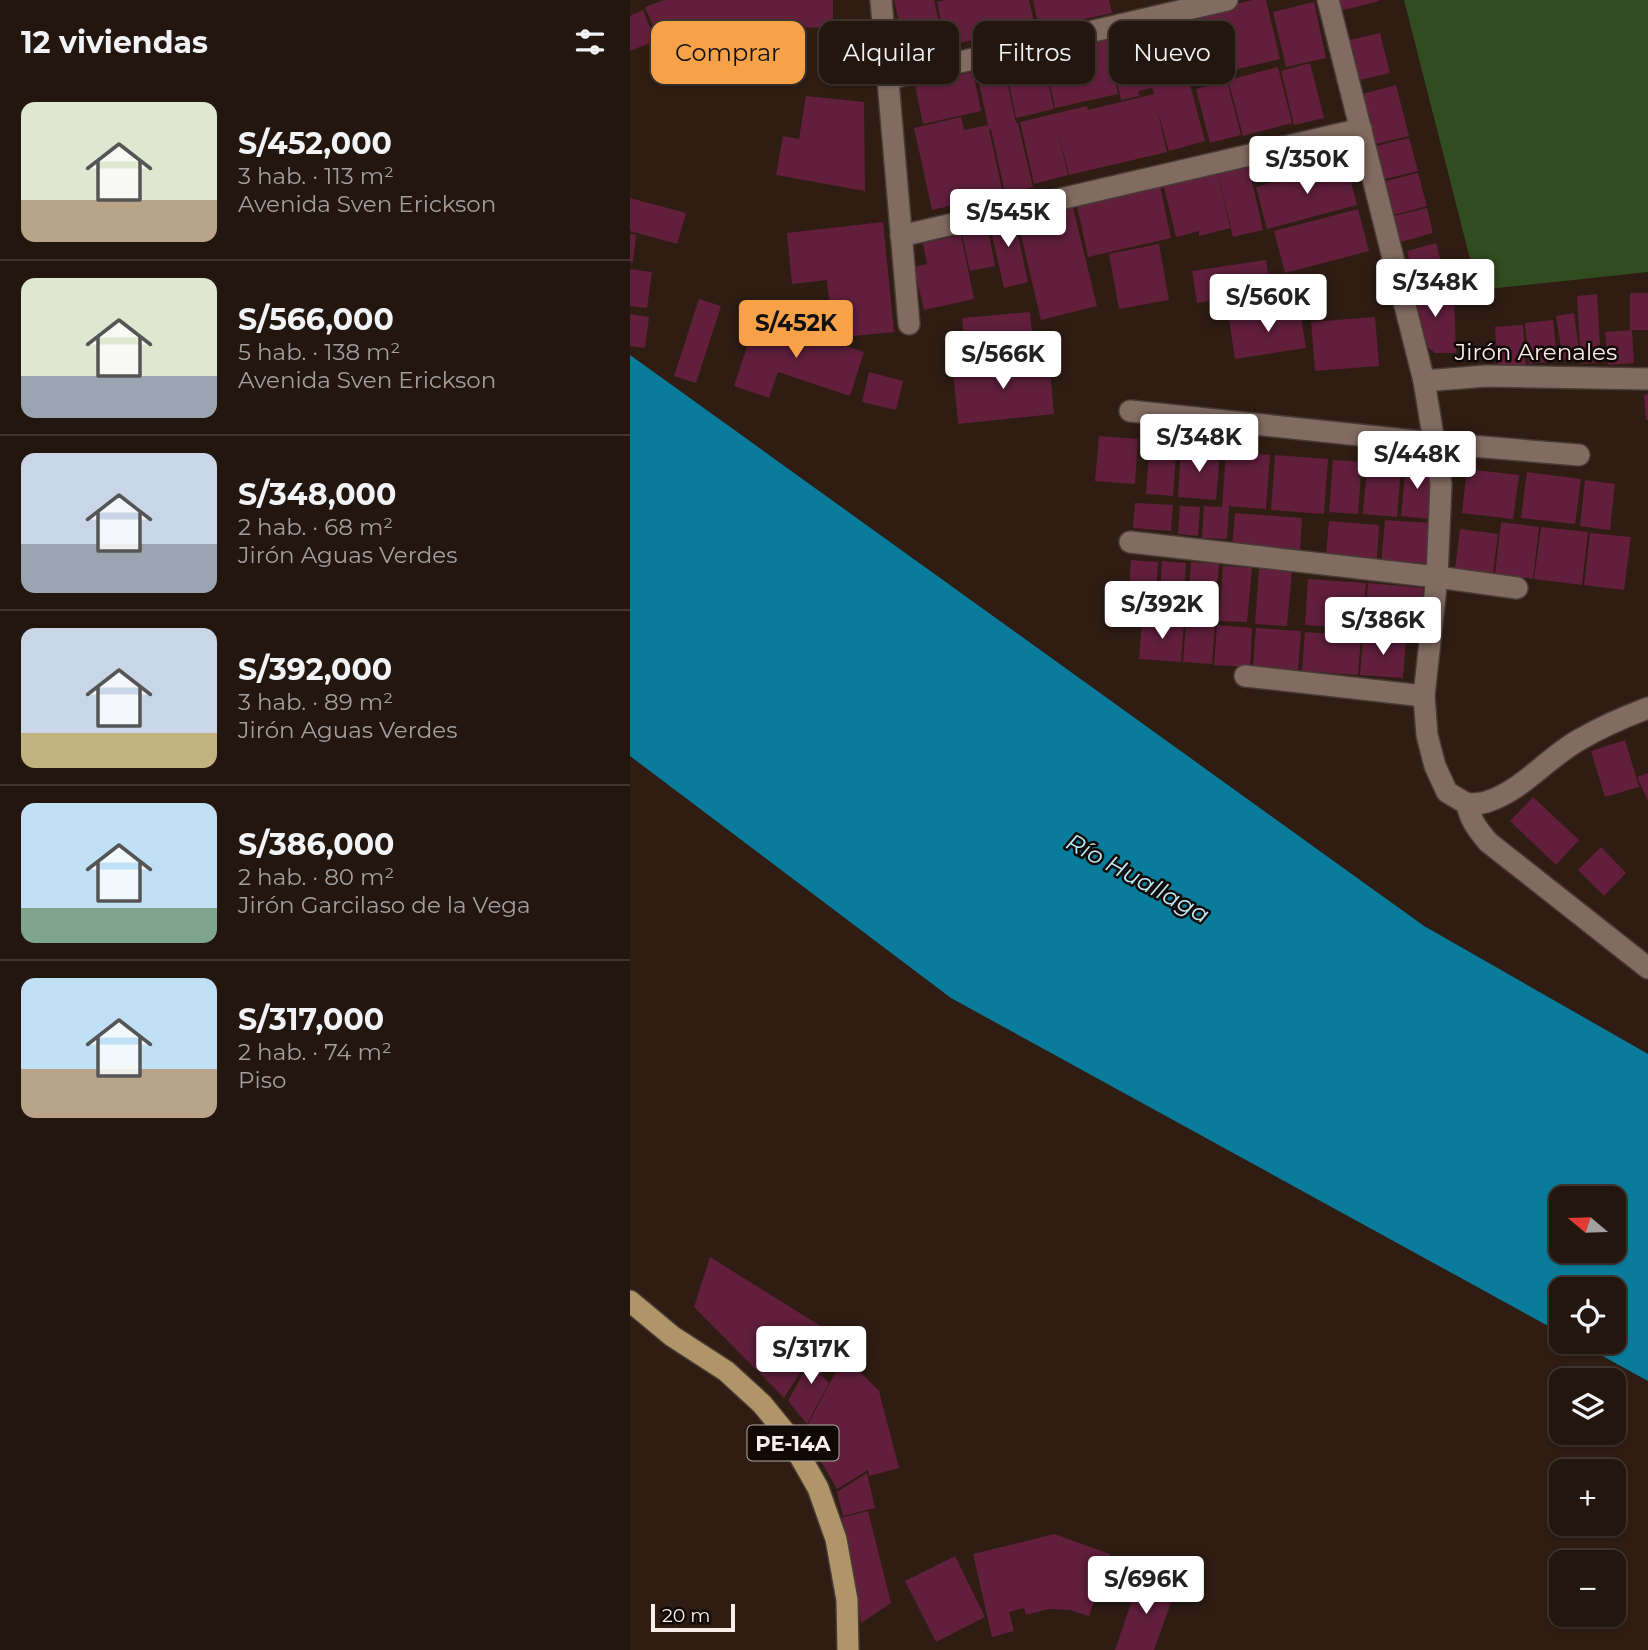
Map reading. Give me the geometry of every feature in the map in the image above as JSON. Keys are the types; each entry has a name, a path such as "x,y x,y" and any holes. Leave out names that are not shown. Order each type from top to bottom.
{"main road":[{"name":"PE-14A","path":"630,1301 672,1336 726,1371 762,1404 789,1437 818,1488 836,1539 847,1600 848,1650"}],"street":[{"path":"881,0 883,21"},
{"path":"959,62 1227,0"},
{"path":"1328,0 1423,381 1441,484 1437,577 1424,695 1427,735 1434,766 1447,793 1468,804 1486,803 1527,780 1577,741 1648,708"},
{"path":"887,84 909,324"},
{"path":"901,236 1361,129"},
{"name":"Jirón Arenales","path":"1423,381 1486,376 1648,379"},
{"path":"1130,411 1435,443 1579,455"},
{"path":"1130,542 1517,588"},
{"path":"1245,676 1424,695"},
{"path":"1468,804 1469,816 1488,842 1648,968"}],"green space":[{"path":"1404,0 1648,0 1648,272 1478,290"}],"water":[{"name":"Río Huallaga","path":"630,355 1424,926 1648,1054 1648,1381 1599,1354 1626,1354 1626,1277 1549,1277 1549,1326 951,998 630,756"}],"building":[{"path":"664,0 833,0 833,21 819,21 819,27 805,28 805,21 651,21 645,7"},
{"path":"894,0 934,0 939,21 899,21"},
{"path":"1029,0 1034,21 973,21 973,40 959,43 959,21 941,21 937,2"},
{"path":"1033,0 1109,0 1112,13 1076,21 1037,21"},
{"path":"1252,0 1266,0 1280,59 1235,70 1235,21 1178,21 1177,18"},
{"path":"1337,0 1379,0 1379,1 1340,11"},
{"path":"1314,2 1326,58 1286,67 1273,12"},
{"path":"643,10 651,31 651,43 630,51 630,16"},
{"path":"1380,33 1390,73 1360,80 1350,40"},
{"path":"1106,37 1109,84 1116,84 1118,94 1055,108 1050,84 1095,84 1095,38"},
{"path":"1310,63 1324,118 1294,125 1281,71"},
{"path":"1278,67 1292,123 1243,136 1229,84 1235,84 1235,78"},
{"path":"973,72 973,84 975,84 981,111 923,124 915,85 959,84 959,75"},
{"path":"979,84 1008,84 1033,187 1005,193 989,129 1003,194 932,210 914,128 961,117 964,130 988,125"},
{"path":"1009,84 1048,84 1054,109 1016,118"},
{"path":"1118,84 1151,84 1152,88 1138,91 1139,96 1121,100"},
{"path":"1190,84 1205,141 1169,151 1157,109 1167,152 1069,175 1058,132 1068,175 1034,184 1020,122 1087,106 1088,110 1154,94 1152,86"},
{"path":"1228,84 1241,135 1210,143 1196,89"},
{"path":"1396,85 1409,136 1372,145 1359,95"},
{"path":"806,96 864,102 865,191 776,175 783,136 799,139"},
{"path":"1409,138 1418,171 1381,180 1372,147"},
{"path":"1244,146 1263,230 1233,237 1214,157 1230,228 1199,236 1199,231 1176,237 1163,183 1178,180 1174,164"},
{"path":"1346,163 1357,205 1267,229 1256,187"},
{"path":"1418,173 1427,206 1390,216 1382,182"},
{"path":"1160,186 1171,238 1088,257 1077,205"},
{"path":"630,198 686,213 677,244 630,231"},
{"path":"1072,204 1097,306 1041,320 1014,206"},
{"path":"1427,208 1433,233 1397,243 1390,217"},
{"path":"1358,209 1369,251 1285,273 1274,231"},
{"path":"1013,211 1028,282 1004,288 988,217"},
{"path":"883,222 894,332 833,338 827,280 792,284 787,233"},
{"path":"988,229 995,266 970,271 962,234"},
{"path":"630,234 636,235 633,262 630,262"},
{"path":"961,235 974,299 924,310 914,267 927,264 923,243"},
{"path":"1436,243 1445,277 1415,284 1407,251"},
{"path":"1159,244 1169,300 1119,309 1109,254"},
{"path":"1266,260 1270,291 1197,303 1192,271"},
{"path":"630,269 652,272 647,308 630,306"},
{"path":"1408,286 1454,295 1456,353 1435,353 1419,340"},
{"path":"1630,293 1648,293 1648,330 1630,330"},
{"path":"1597,294 1601,362 1581,364 1577,296"},
{"path":"699,299 721,306 696,383 674,376"},
{"path":"1300,309 1306,348 1235,359 1229,320"},
{"path":"1030,312 1034,355 966,362 962,318"},
{"path":"1574,313 1580,357 1563,360 1556,316"},
{"path":"630,314 649,317 645,348 630,346"},
{"path":"757,317 864,352 850,396 778,372 769,398 734,386"},
{"path":"1375,317 1379,366 1315,371 1311,322"},
{"path":"1553,320 1557,361 1529,364 1525,323"},
{"path":"1523,325 1526,367 1498,369 1495,327"},
{"path":"1632,330 1634,363 1608,365 1605,332"},
{"path":"1049,359 1054,414 958,424 953,368"},
{"path":"869,372 903,381 896,410 862,402"},
{"path":"1648,394 1648,420 1646,420 1644,395"},
{"path":"1099,436 1138,439 1135,484 1095,481"},
{"path":"1150,442 1177,443 1173,496 1146,494"},
{"path":"1181,448 1220,451 1216,500 1178,497"},
{"path":"1226,452 1270,455 1266,509 1229,506 1227,539 1202,538 1204,506 1222,507"},
{"path":"1275,455 1328,459 1324,514 1271,510"},
{"path":"1333,460 1362,462 1358,514 1329,512"},
{"path":"1406,464 1433,466 1429,519 1401,516"},
{"path":"1367,465 1401,468 1397,517 1363,514"},
{"path":"1467,469 1519,475 1513,519 1462,513"},
{"path":"1527,472 1581,479 1575,524 1521,518"},
{"path":"1585,480 1615,484 1610,530 1580,526"},
{"path":"1135,503 1173,505 1171,531 1133,528"},
{"path":"1180,506 1200,507 1198,536 1178,534"},
{"path":"1235,513 1302,518 1300,550 1232,545"},
{"path":"1385,520 1431,523 1427,569 1381,565"},
{"path":"1329,521 1379,525 1377,559 1326,555"},
{"path":"1501,522 1539,527 1533,579 1495,574"},
{"path":"1541,527 1588,532 1582,585 1534,579"},
{"path":"1460,529 1498,534 1493,574 1455,569"},
{"path":"1590,533 1631,537 1624,590 1584,585"},
{"path":"1131,560 1158,562 1155,608 1128,606"},
{"path":"1162,561 1186,563 1183,612 1159,610"},
{"path":"1191,562 1219,564 1214,617 1187,616"},
{"path":"1223,566 1252,568 1247,622 1219,621"},
{"path":"1259,569 1292,571 1287,626 1255,624"},
{"path":"1308,579 1366,583 1362,629 1305,625"},
{"path":"1368,583 1423,588 1420,633 1365,629"},
{"path":"1142,620 1184,623 1181,662 1139,659"},
{"path":"1186,623 1215,625 1212,664 1183,662"},
{"path":"1217,625 1252,628 1250,667 1214,665"},
{"path":"1256,628 1301,631 1298,670 1253,667"},
{"path":"1305,632 1361,636 1358,675 1302,671"},
{"path":"1363,636 1406,639 1403,678 1360,675"},
{"path":"1625,740 1639,787 1605,797 1591,751"},
{"path":"1648,773 1648,801 1637,777"},
{"path":"1533,797 1579,840 1556,865 1510,821"},
{"path":"1601,847 1626,873 1604,896 1578,870"},
{"path":"710,1257 827,1330 784,1398 694,1307"},
{"path":"818,1347 832,1354 821,1375 829,1383 807,1424 788,1401"},
{"path":"844,1356 879,1391 899,1468 869,1476 868,1470 837,1489 804,1432"},
{"path":"867,1473 875,1508 843,1516 837,1492"},
{"path":"868,1511 891,1603 861,1623 836,1519"},
{"path":"1054,1534 1110,1554 1089,1616 1070,1610 1049,1609 1026,1615 1024,1608 1009,1612 1014,1631 992,1637 973,1554"},
{"path":"955,1556 985,1617 936,1642 905,1581"},
{"path":"1140,1577 1176,1589 1154,1650 1115,1650"}]}
